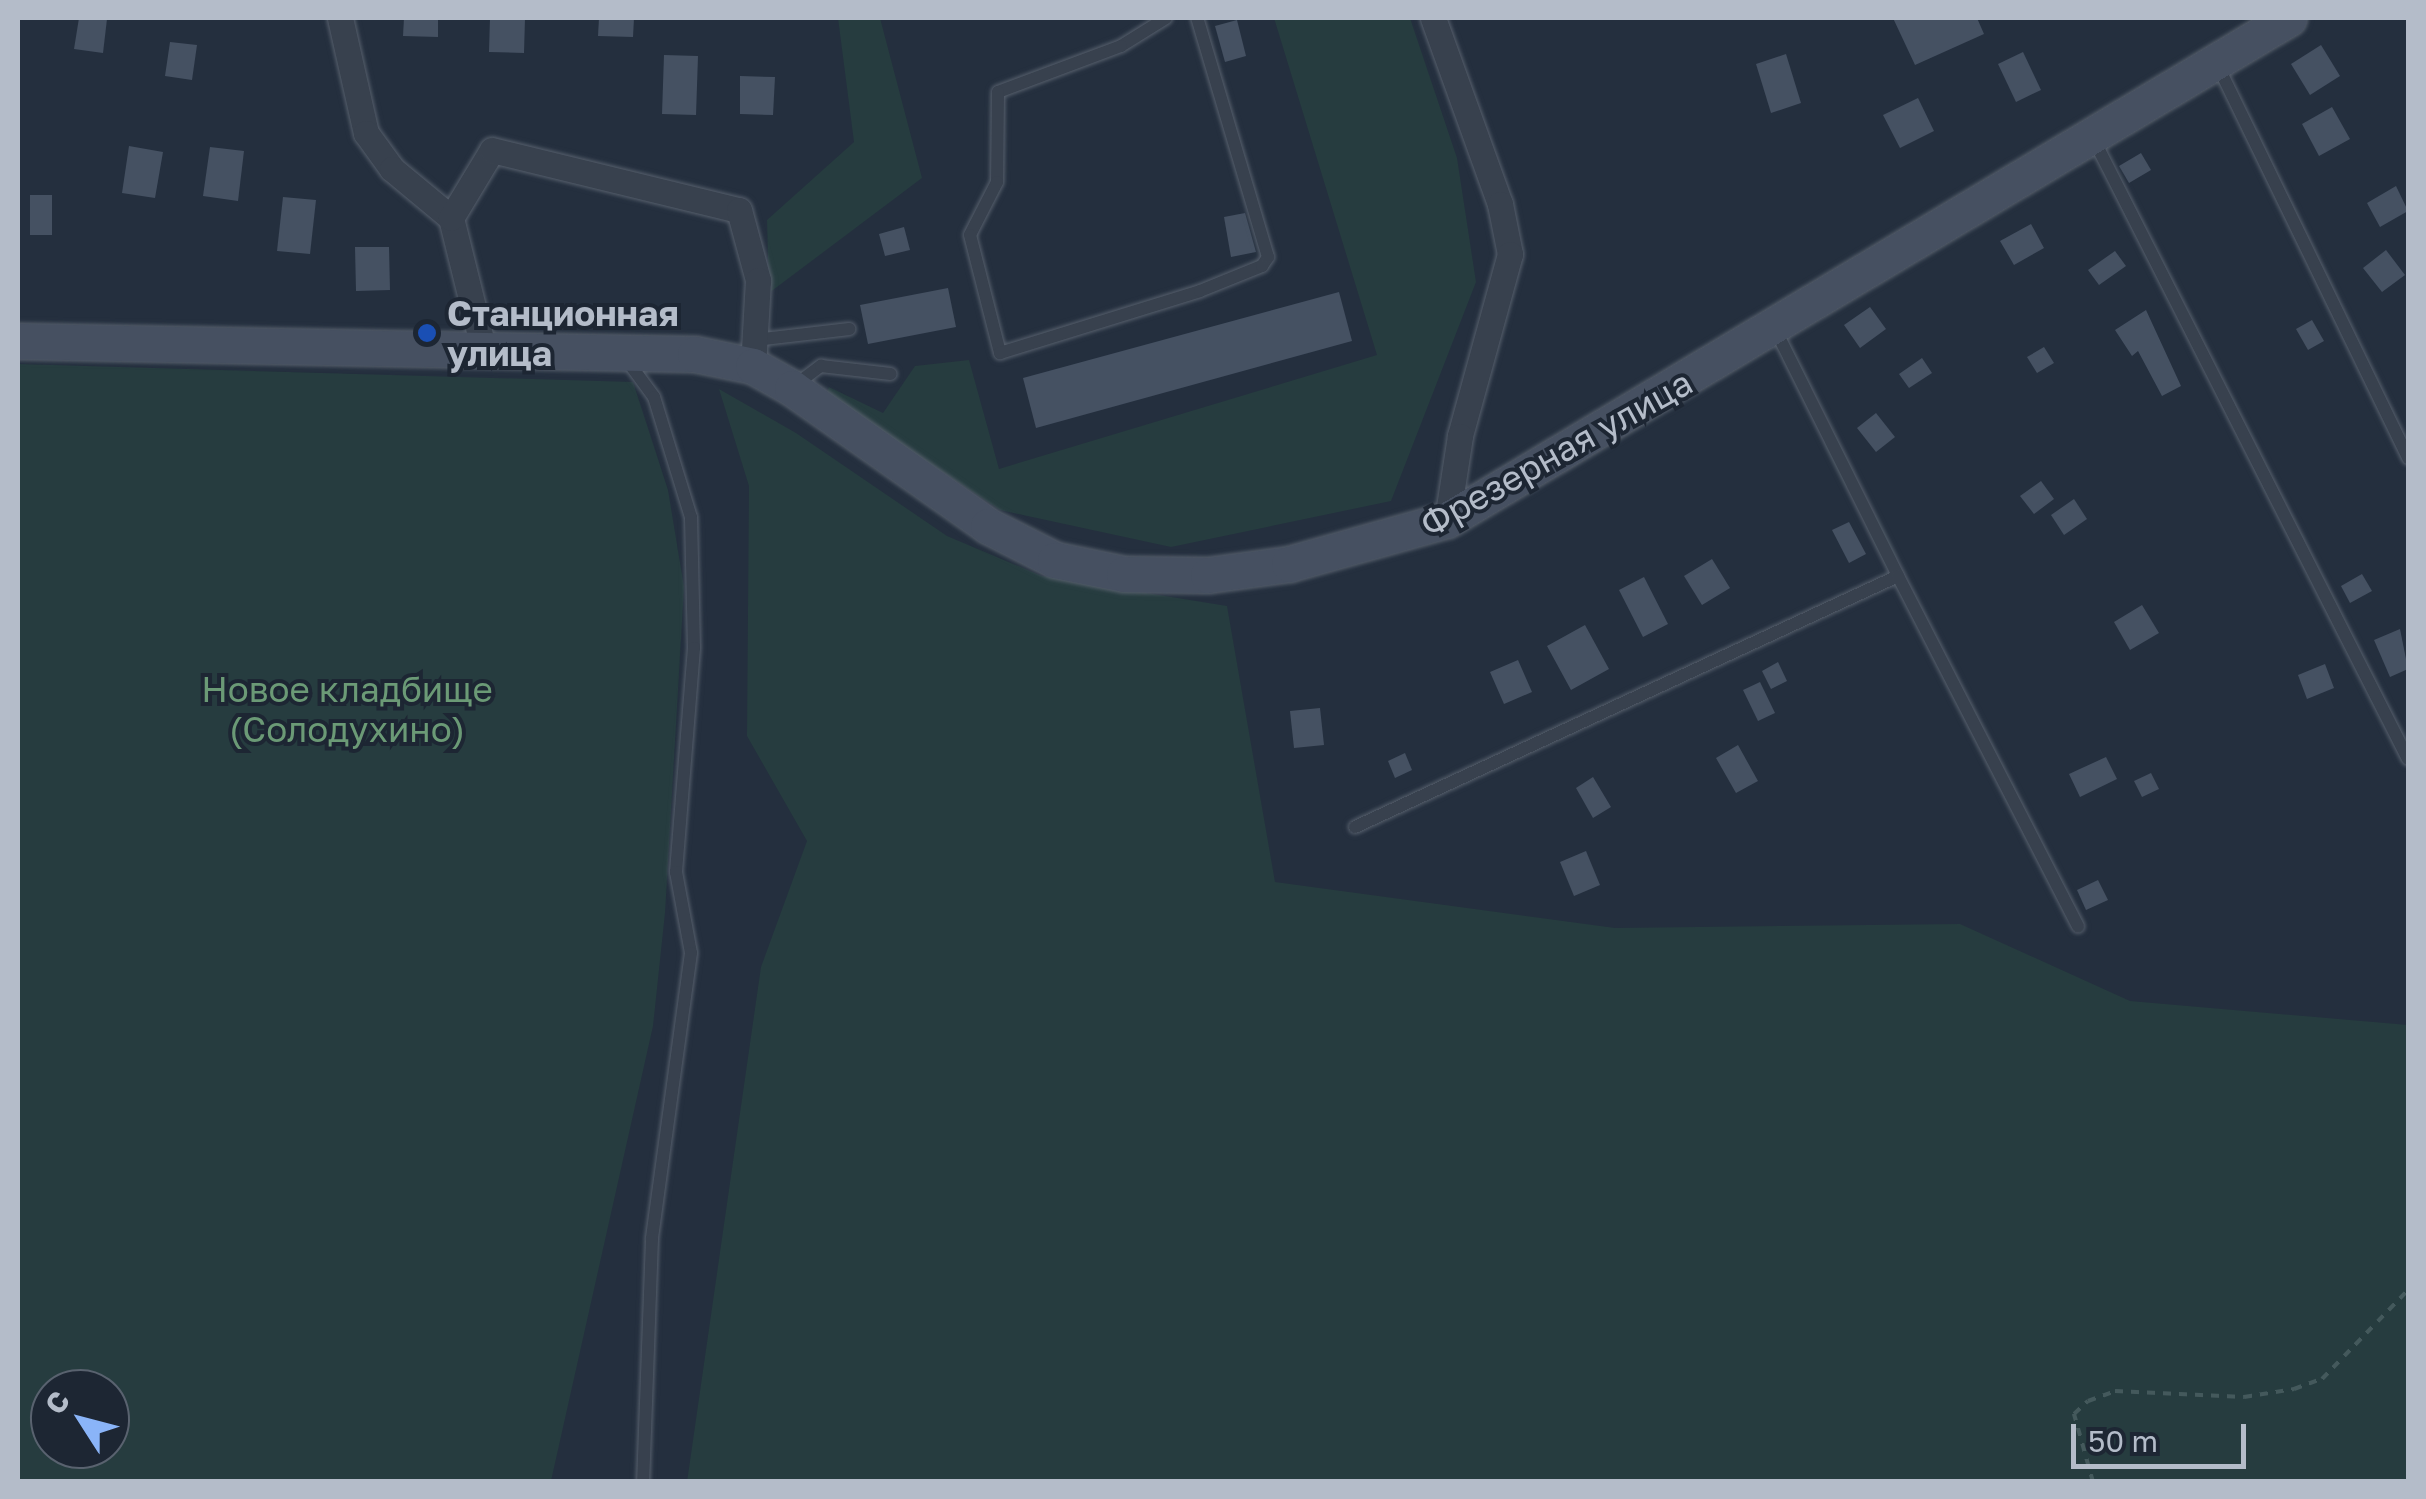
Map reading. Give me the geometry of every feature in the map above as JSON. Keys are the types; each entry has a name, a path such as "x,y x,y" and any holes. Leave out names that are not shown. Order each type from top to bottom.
{"street":[{"path":"340,18 366,133 392,170 451,218 482,347"},
{"path":"1433,18 1500,204 1510,254 1460,436 1447,520"},
{"name":"Фрезерная улица","path":"754,353 792,388 988,526 1055,560 1107,571 1208,574 1288,564 1447,520 1775,329 2289,18"},
{"path":"18,341 754,353 758,280 739,210 492,150 451,218"}],"lane":[{"path":"1166,18 1121,46 998,92 997,182 970,236 1000,353 1200,291 1262,266 1268,257 1197,18"},
{"path":"2216,62 2408,458"},
{"path":"2093,138 2408,759"},
{"path":"754,353 848,329"},
{"path":"1775,329 2078,926"},
{"path":"618,350 654,397 692,536 694,648 676,872 691,954 652,1239 644,1481"},
{"path":"792,388 821,366 891,374"},
{"path":"1355,827 1898,576"}],"path":[{"path":"2093,1482 2074,1414 2088,1401 2115,1391 2244,1398 2294,1389 2322,1379 2408,1290"}],"green space":[{"path":"838,18 880,18 922,178 769,293 767,220 854,142"},
{"path":"1274,18 1410,18 1457,158 1476,282 1391,501 1171,547 1000,510 826,395 829,387 883,413 915,366 969,360 999,469 1377,355"},
{"name":"Новое кладбище (Солодухино)","path":"18,364 633,382 668,490 684,587 665,913 653,1026 551,1481 18,1481"},
{"path":"719,389 796,433 947,536 1042,576 1227,606 1275,882 1615,928 1960,924 2130,1001 2408,1025 2408,1481 687,1482 761,967 807,841 747,736 749,486"}],"building":[{"path":"79,18 107,19 103,53 74,49"},
{"path":"404,18 438,18 438,37 403,36"},
{"path":"490,18 525,18 524,53 489,52"},
{"path":"599,18 634,18 633,37 598,36"},
{"path":"1893,18 1977,18 1984,34 1915,65"},
{"path":"1237,20 1246,56 1225,62 1215,26"},
{"path":"170,42 197,45 192,80 165,76"},
{"path":"2321,45 2340,76 2310,95 2291,64"},
{"path":"2023,52 2041,90 2016,102 1998,64"},
{"path":"1786,54 1801,103 1771,113 1756,64"},
{"path":"664,55 698,56 696,115 662,114"},
{"path":"740,76 775,77 773,115 740,114"},
{"path":"1918,98 1934,131 1900,148 1883,115"},
{"path":"2332,107 2350,139 2319,156 2302,124"},
{"path":"129,146 163,152 155,198 122,193"},
{"path":"210,147 244,151 238,201 203,196"},
{"path":"2141,153 2151,170 2129,183 2119,166"},
{"path":"2396,186 2408,211 2380,227 2367,203"},
{"path":"30,195 52,195 52,235 30,235"},
{"path":"283,197 316,200 310,254 277,251"},
{"path":"1245,213 1256,252 1231,257 1224,217"},
{"path":"2031,224 2044,248 2014,265 2000,241"},
{"path":"904,227 910,250 885,256 879,234"},
{"path":"355,247 389,247 390,290 356,291"},
{"path":"2386,250 2405,275 2382,292 2363,268"},
{"path":"2115,251 2126,266 2099,285 2088,270"},
{"path":"948,288 956,327 868,344 860,305"},
{"path":"1339,292 1352,341 1036,428 1023,378"},
{"path":"1870,307 1886,329 1860,348 1844,325"},
{"path":"2146,310 2181,386 2162,396 2138,351 2132,356 2115,330"},
{"path":"2312,320 2324,341 2308,350 2296,329"},
{"path":"2044,347 2054,363 2037,373 2027,357"},
{"path":"1922,358 1932,373 1909,388 1899,374"},
{"path":"1876,413 1895,437 1876,452 1857,428"},
{"path":"2041,481 2054,499 2034,514 2020,496"},
{"path":"2074,499 2087,519 2064,535 2051,515"},
{"path":"1849,522 1866,554 1849,563 1832,530"},
{"path":"1712,559 1730,588 1702,605 1684,576"},
{"path":"2362,574 2372,591 2350,603 2341,586"},
{"path":"1644,577 1668,624 1643,637 1619,590"},
{"path":"2142,605 2159,633 2130,650 2114,622"},
{"path":"1585,625 1609,669 1571,690 1547,646"},
{"path":"2400,629 2408,669 2390,677 2374,640"},
{"path":"1518,660 1532,692 1504,704 1490,672"},
{"path":"1778,662 1787,681 1771,689 1762,671"},
{"path":"2325,664 2334,688 2307,699 2298,675"},
{"path":"1760,682 1775,713 1758,721 1743,690"},
{"path":"1320,708 1324,745 1294,748 1290,711"},
{"path":"1738,745 1758,781 1736,793 1716,758"},
{"path":"1405,753 1412,770 1395,778 1388,761"},
{"path":"2106,757 2117,779 2080,797 2069,774"},
{"path":"2151,773 2159,789 2142,797 2134,781"},
{"path":"1593,777 1611,807 1593,818 1576,788"},
{"path":"1586,851 1600,885 1574,896 1560,862"},
{"path":"2098,880 2108,900 2086,910 2077,890"}],"place":[{"name":"Станционная улица","path":"427,333"}]}
